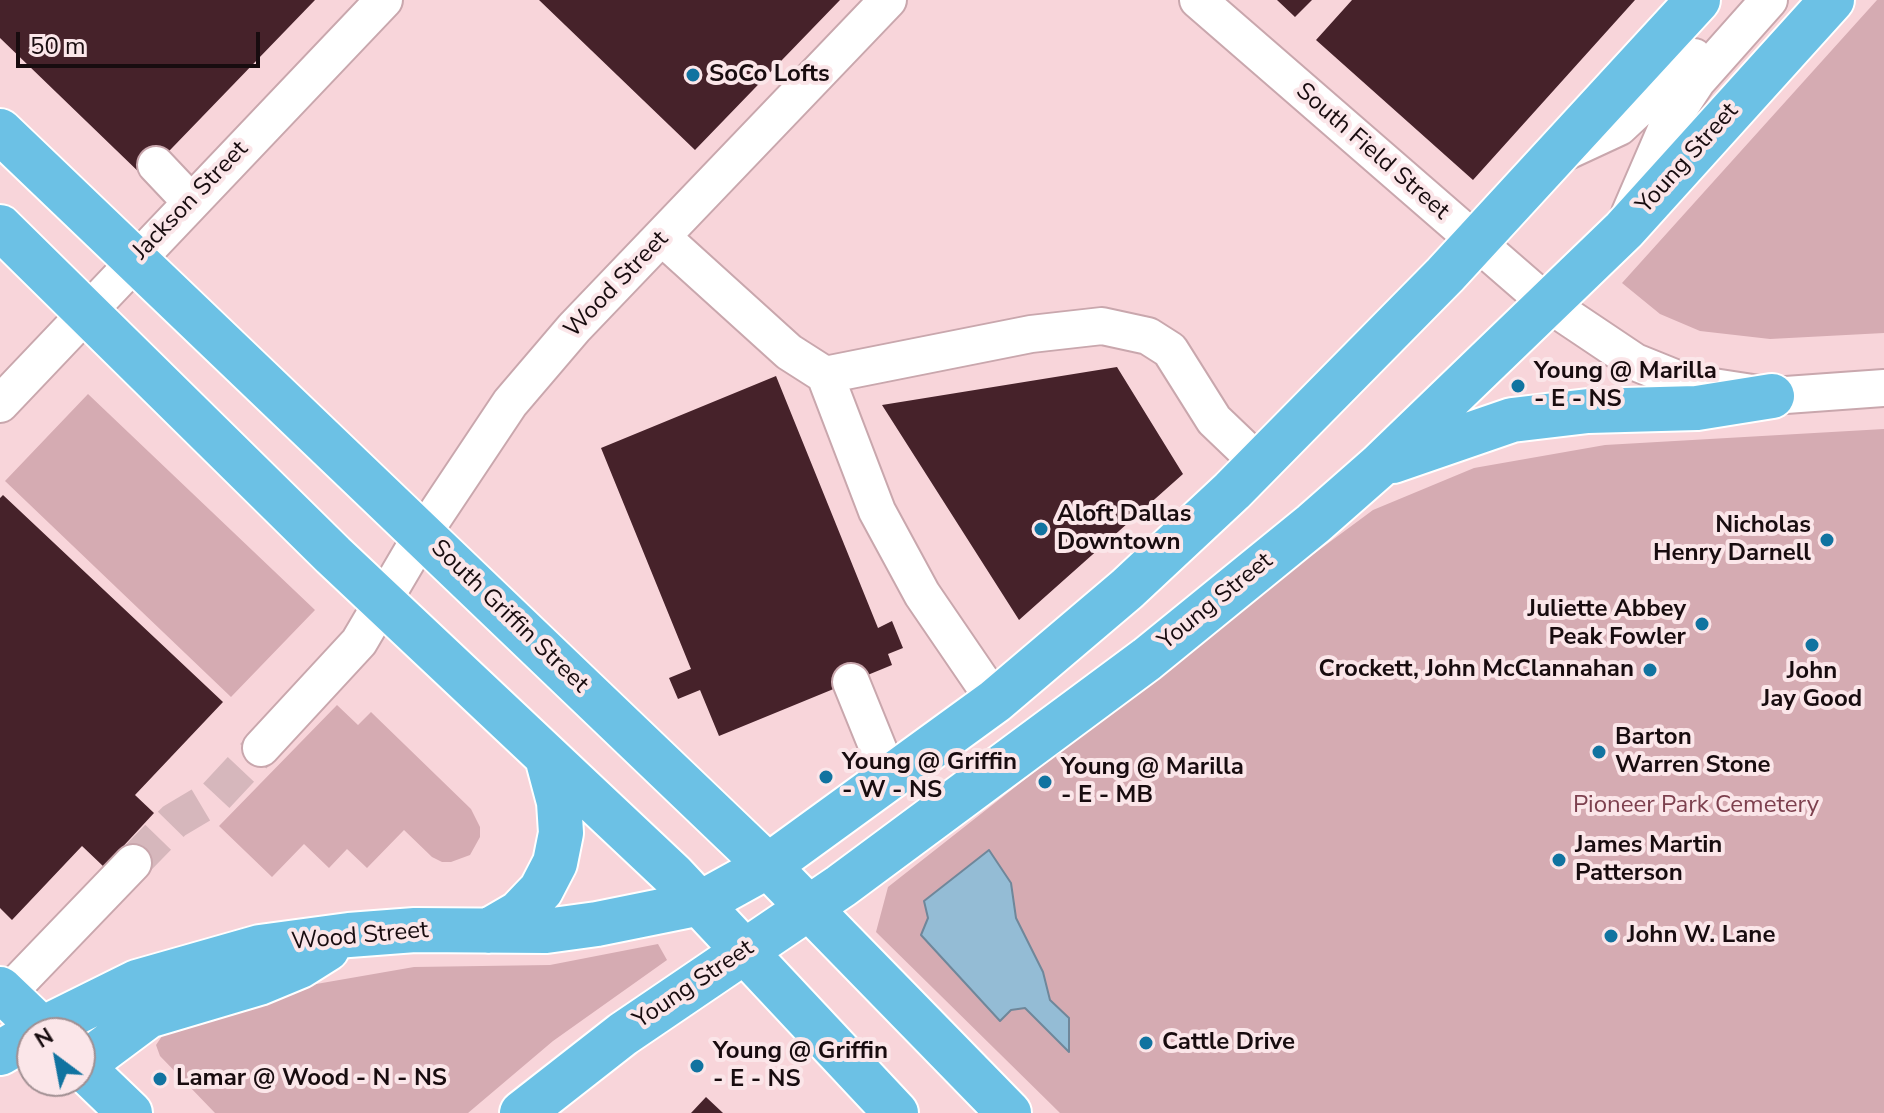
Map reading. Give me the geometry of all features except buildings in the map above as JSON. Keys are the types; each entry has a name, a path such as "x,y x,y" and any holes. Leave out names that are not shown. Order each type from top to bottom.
{"main road":[{"path":"701,903 768,866 995,701 1127,589 1260,464 1476,242 1698,0"},
{"name":"Young Street","path":"522,1113 623,1034 810,907 1147,659 1379,466 1624,230 1832,0"},
{"name":"South Griffin Street","path":"0,131 133,262 768,866 1009,1113"},
{"path":"0,227 322,544 701,903 743,952 896,1113"},
{"path":"1379,466 1512,420 1588,411 1697,408 1772,396"},
{"path":"488,931 519,913 541,890 555,863 561,833 559,802 547,757"},
{"name":"Wood Street","path":"68,1017 137,982 260,947 349,935 546,931 701,903"},
{"path":"96,1055 148,1016 259,983 300,966 349,935"},
{"path":"3,992 25,1017"},
{"path":"96,1080 130,1113"}],"street":[{"name":"Jackson Street","path":"0,404 384,0"},
{"name":"Wood Street","path":"261,748 359,642 422,535 510,403 574,328 888,0"},
{"name":"South Field Street","path":"1198,0 1547,303 1597,339 1648,367 1687,383 1772,396 1884,388"},
{"path":"1554,157 1619,127 1665,86 1747,0"},
{"path":"1624,230 1668,125 1697,81 1769,0"},
{"path":"156,165 190,201"},
{"path":"662,237 789,352 825,375 877,511 922,594 995,701"},
{"path":"825,375 1031,334 1102,326 1148,336 1170,350 1214,420 1260,464"},
{"path":"851,682 890,778"},
{"path":"3,992 133,863"}],"green space":[{"path":"1877,0 1884,0 1884,333 1770,339 1700,331 1660,314 1622,283"},
{"path":"88,394 315,610 231,697 5,481"},
{"name":"Pioneer Park Cemetery","path":"1884,429 1884,1113 1060,1113 876,932 888,887 1277,581 1373,510 1474,468 1605,445"},
{"path":"337,705 358,725 371,712 471,809 480,827 480,837 470,855 442,862 432,857 404,830 367,868 347,849 329,868 304,844 272,877 219,826"},
{"path":"658,944 667,960 553,1041 468,1113 215,1113 160,1056 156,1045 168,1027 299,987 414,967 550,965"}],"water":[{"path":"989,850 1011,883 1016,918 1043,972 1050,1000 1069,1018 1069,1052 1025,1008 1011,1010 1000,1021 921,935 928,918 924,901"}],"tunnel":[{"path":"133,863 174,821 216,796 261,748"}],"place":[{"name":"SoCo Lofts","path":"693,75"},
{"name":"Young @ Marilla - E - NS","path":"1518,386"},
{"name":"Aloft Dallas Downtown","path":"1041,529"},
{"name":"Nicholas Henry Darnell","path":"1827,540"},
{"name":"Juliette Abbey Peak Fowler","path":"1702,624"},
{"name":"John Jay Good","path":"1812,645"},
{"name":"Crockett, John McClannahan","path":"1650,670"},
{"name":"Barton Warren Stone","path":"1599,752"},
{"name":"Young @ Griffin - W - NS","path":"826,777"},
{"name":"Young @ Marilla - E - MB","path":"1045,782"},
{"name":"James Martin Patterson","path":"1559,860"},
{"name":"John W. Lane","path":"1611,936"},
{"name":"Cattle Drive","path":"1146,1043"},
{"name":"Young @ Griffin - E - NS","path":"697,1066"},
{"name":"Lamar @ Wood - N - NS","path":"160,1079"}]}
